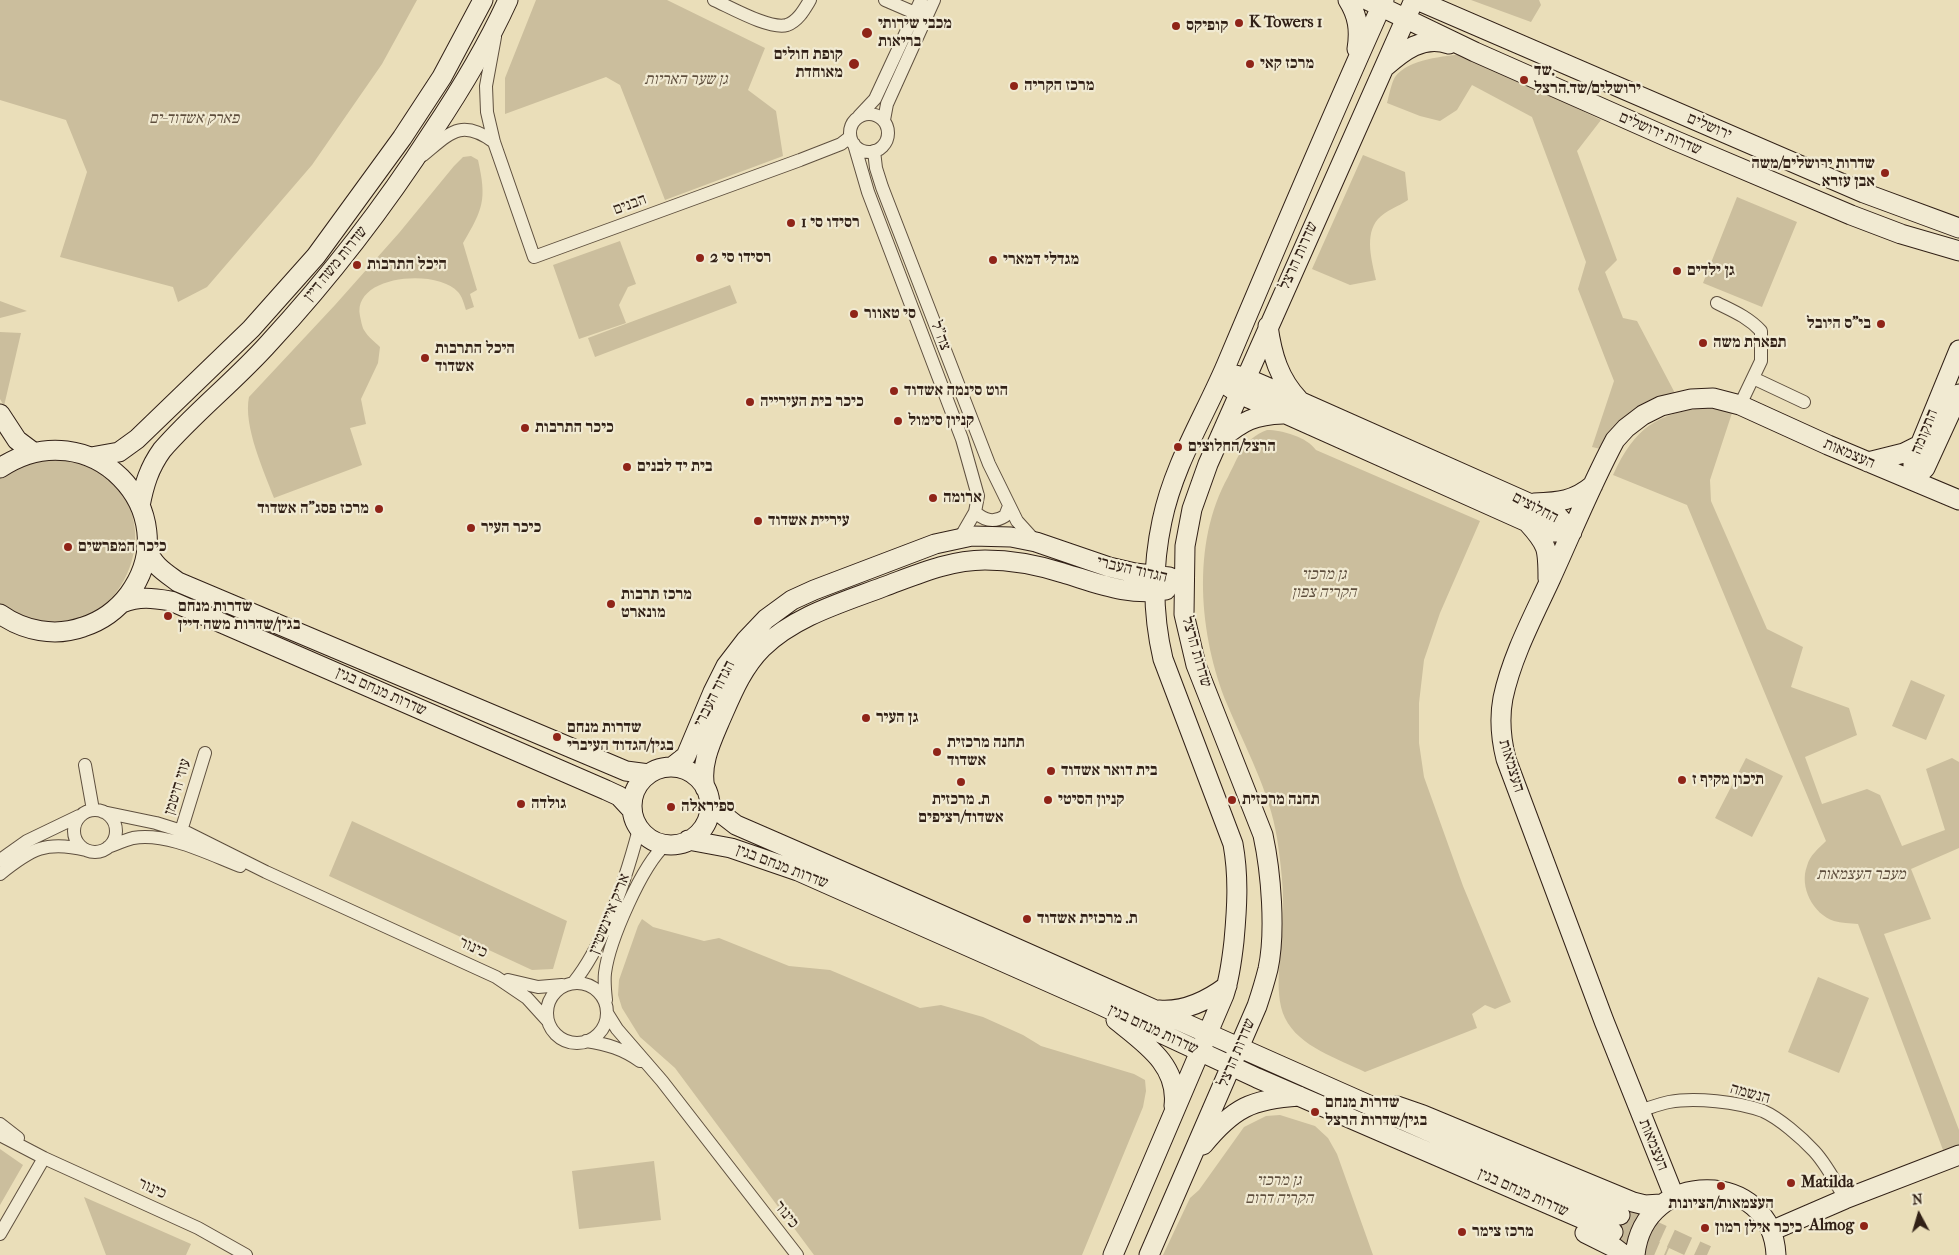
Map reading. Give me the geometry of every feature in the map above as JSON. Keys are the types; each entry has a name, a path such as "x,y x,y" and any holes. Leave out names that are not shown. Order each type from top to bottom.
{"main road":[{"name":"שדרות משה דיין","path":"91,456 118,452 144,433 251,330 316,256 402,138 437,84 483,0"},
{"name":"שדרות משה דיין","path":"140,506 146,479 162,450 268,345 327,278 412,164 462,86 498,23 508,0"},
{"path":"1348,0 1358,23 1359,36 1355,63"},
{"path":"1415,0 1461,20"},
{"name":"שדרות הרצל","path":"1149,1255 1257,1006 1268,969 1271,942 1271,896 1264,835 1202,681 1192,652 1184,614 1185,546 1192,509 1200,482 1268,326 1405,18 1415,0"},
{"path":"1451,0 1461,20"},
{"name":"שדרות הרצל","path":"1113,1255 1209,1034 1227,986 1238,907 1236,859 1227,826 1163,659 1158,634 1154,583 1162,520 1171,486 1182,456 1222,376 1355,63 1377,2"},
{"name":"שדרות ירושלים","path":"1377,2 1405,18 1475,52 1674,140 1842,211 1901,234 1952,249"},
{"name":"ירושלים","path":"1461,20 1864,193 1957,226"},
{"path":"1382,70 1403,52 1416,45 1428,42 1444,42 1475,52"},
{"path":"1952,249 1959,263"},
{"path":"1218,442 1248,419 1293,408 1290,390 1280,373 1271,346 1268,326"},
{"name":"התקומה","path":"1914,480 1925,468 1926,448 1959,350"},
{"name":"החלוצים","path":"1222,376 1229,386 1242,386 1527,512 1558,516 1572,532"},
{"name":"התקומה","path":"1926,448 1959,394"},
{"name":"העצמאות","path":"1668,1200 1640,1112 1506,759 1501,740 1503,700 1510,673 1525,633 1615,440 1626,428 1643,415 1671,402 1713,398 1740,406 1958,500"},
{"path":"0,414 17,440 33,452"},
{"path":"1868,462 1926,448 1944,485 1958,500"},
{"path":"0,468 13,459 33,452 52,449 72,451 91,456 112,469 128,485 140,506 145,526 146,548 142,568 134,586 122,603 108,615 93,624 76,630 40,631 23,627 2,618"},
{"path":"1548,583 1548,559 1545,544 1527,512 1582,495 1594,485"},
{"name":"הגדוד העברי","path":"672,768 686,756 709,699 726,666 757,628 780,608 799,596 837,580 935,544 972,536 1011,537 1036,542 1109,567 1135,573 1154,583"},
{"name":"שדרות מנחם בגין","path":"146,548 152,560 160,569 178,582 626,771 649,774"},
{"name":"הגדוד העברי","path":"707,796 703,774 709,748 742,673 774,637 819,611 924,572 957,562 974,560 1018,563 1062,572 1098,584 1133,592 1168,577 1184,583"},
{"name":"שדרות מנחם בגין","path":"122,603 133,598 150,597 170,601 606,790 619,796 632,810"},
{"path":"672,768 692,773 700,780 707,796 708,815 698,834 678,844 666,844 651,839 639,828 632,810 636,790 640,783 649,774 661,769 672,768"},
{"name":"שדרות מנחם בגין","path":"688,840 731,848 798,871 1096,1003 1231,1066 1372,1126 1617,1224 1340,1092 736,825 707,796"},
{"path":"1155,1010 1173,1010 1190,1006 1227,986"},
{"path":"1096,1003 1164,1062 1172,1079 1174,1113"},
{"path":"1340,1092 1389,1104 1423,1115 1633,1202 1645,1204 1668,1200 1684,1192 1702,1189 1730,1193 1750,1204 1758,1212 1775,1248 1845,1199 1959,1155"},
{"path":"1189,1163 1224,1121 1242,1108 1269,1099 1302,1096"},
{"path":"1372,1126 1430,1164 1594,1236 1624,1255"},
{"path":"1635,1255 1639,1234 1645,1223 1668,1200"}],"street":[{"path":"714,0 779,26 790,24 802,14 810,0"},
{"path":"885,0 915,13"},
{"path":"921,0 875,99 853,123 852,140 863,151 879,149 886,141 888,130 884,120 886,104 934,0"},
{"name":"הבנים","path":"498,23 488,70 486,99 494,142 534,257 852,140"},
{"path":"859,116 875,114 884,120"},
{"path":"412,164 444,137 461,130 474,130 494,142"},
{"name":"צה\"ל","path":"852,140 868,192 962,439 978,496 975,512 960,538"},
{"name":"צה\"ל","path":"874,151 876,168 969,414 1009,506 1017,521 1036,542"},
{"path":"1717,303 1741,314 1760,331 1761,361 1740,406"},
{"path":"1753,378 1804,402"},
{"path":"975,512 987,520 994,520 1005,516 1009,506"},
{"name":"עוזי חיטמן","path":"181,831 205,753"},
{"path":"85,765 93,812"},
{"path":"86,850 78,844 74,825 93,812"},
{"path":"0,860 27,841 93,812 111,818 116,830 115,836 108,847 95,852 57,845 40,848 0,874"},
{"name":"כינור","path":"93,812 156,823 219,847 299,887 496,977 527,998 547,1020"},
{"name":"אריק איינשטיין","path":"569,983 595,950 626,877 639,828"},
{"name":"כינור","path":"108,847 133,838 172,840 299,887"},
{"name":"אריק איינשטיין","path":"606,1008 605,972 611,946 639,882 653,858 666,844"},
{"name":"כינור","path":"496,977 538,986 569,983"},
{"path":"569,983 584,983 593,987 601,994 606,1008 605,1024 600,1032 586,1042 572,1043 563,1040 554,1034 547,1020 547,1006 550,997 569,983"},
{"name":"כינור","path":"606,1008 617,1029 662,1081 795,1253"},
{"name":"כינור","path":"586,1042 602,1044 625,1051 645,1065 662,1081"},
{"name":"הנשמה","path":"1640,1112 1669,1102 1701,1100 1739,1105 1764,1112 1796,1134 1814,1152 1829,1171 1845,1199"},
{"name":"כינור","path":"0,1124 43,1157"},
{"name":"כינור","path":"0,1135 43,1157 198,1228 246,1255"},
{"path":"0,1234 43,1157"}],"green space":[{"name":"פארק אשדוד-ים","path":"0,0 417,0 382,64 312,165 207,287 178,302 173,287 60,257 87,172 66,120 0,100"},
{"name":"גן שער האריות","path":"536,0 667,0 765,48 748,90 776,111 783,156 665,200 620,85 606,77 505,114 505,78"},
{"path":"1471,0 1539,0 1541,5 1531,22"},
{"path":"1465,54 1601,120 1577,151 1617,260 1605,272 1623,318 1637,321 1677,397 1605,450 1592,447 1614,381 1578,289 1586,262 1532,117 1472,85 1457,110 1440,121 1420,116 1387,103 1391,86 1395,77 1401,71 1418,62"},
{"path":"1363,155 1405,172 1408,200 1384,214 1374,225 1371,233 1370,248 1376,280 1350,285 1312,269"},
{"path":"471,156 478,160 482,185 479,212 463,243 477,290 470,294 474,307 466,310 458,292 447,284 433,280 416,278 398,280 382,284 369,292 361,302 360,316 366,333 380,347 378,363 361,399 366,424 350,428 362,465 274,498 252,435 248,409 249,397 399,233 454,166 463,157"},
{"path":"1737,197 1797,222 1762,307 1703,283"},
{"path":"620,241 636,284 628,287 619,305 626,323 579,339 553,265"},
{"path":"730,285 737,303 595,357 588,338"},
{"path":"0,301 27,311 0,318"},
{"path":"0,332 21,333 4,406 0,399"},
{"name":"מעבר העצמאות","path":"1709,407 1732,413 1710,480 1711,501 1767,629 1803,647 1791,687 1849,708 1857,735 1805,757 1822,804 1867,789 1880,795 1902,846 1945,830 1926,769 1952,758 1959,762 1959,848 1911,869 1931,919 1884,934 1959,1130 1959,1145 1943,1150 1858,924 1837,922 1826,917 1814,906 1806,891 1805,874 1808,862 1812,855 1826,841 1687,505 1613,475 1630,445 1650,425 1675,413"},
{"name":"גן מרכזי הקריה צפון","path":"1267,430 1280,431 1300,438 1307,441 1316,450 1480,521 1440,613 1424,660 1419,703 1419,743 1424,777 1463,886 1511,1002 1495,1009 1485,1005 1472,1014 1477,1028 1365,1072 1320,1051 1300,1037 1291,1028 1281,1007 1279,969 1283,929 1283,887 1274,821 1263,787 1217,677 1205,620 1204,560 1208,531 1216,503 1239,455 1247,443"},
{"name":"כיכר המפרשים","path":"59,459 103,476 128,504 135,538 128,572 109,601 79,620 42,623 0,604 0,478 21,466"},
{"path":"1911,680 1945,695 1926,740 1892,726"},
{"path":"1746,758 1783,776 1752,837 1715,818"},
{"path":"352,821 567,921 553,969 532,970 329,876"},
{"path":"642,919 653,927 704,941 719,938 789,966 830,970 920,1008 941,1005 983,1017 1023,1035 1041,1046 1134,1074 1145,1080 1146,1091 1143,1107 1082,1255 814,1255 675,1068 640,1037 622,1008 618,995 619,980"},
{"path":"1818,977 1869,998 1839,1073 1788,1052"},
{"name":"גן מרכזי הקריה דרום","path":"1280,1115 1315,1126 1328,1138 1337,1154 1373,1255 1163,1255 1190,1198 1199,1190 1244,1127 1266,1116"},
{"path":"0,1149 23,1165 0,1205"},
{"path":"654,1161 661,1220 579,1229 572,1171"},
{"path":"84,1197 191,1244 186,1255 106,1255"}],"tunnel":[{"path":"1620,1215 1707,1255"},
{"path":"1613,1232 1666,1255"}],"place":[{"name":"K Towers 1","path":"1239,23"},
{"name":"קופיקס","path":"1176,26"},
{"name":"מכבי שירותי בריאות","path":"867,33"},
{"name":"קופת חולים מאוחדת","path":"854,64"},
{"name":"מרכז קאי","path":"1250,64"},
{"name":"שד. ירושלים/שד.הרצל","path":"1524,80"},
{"name":"מרכז הקריה","path":"1014,86"},
{"name":"שדרות ירושלים/משה אבן עזרא","path":"1885,173"},
{"name":"רסידו סי 1","path":"791,223"},
{"name":"רסידו סי 2","path":"700,258"},
{"name":"מגדלי דמארי","path":"993,260"},
{"name":"היכל התרבות","path":"357,265"},
{"name":"גן ילדים","path":"1677,271"},
{"name":"סי טאוור","path":"854,314"},
{"name":"בי\"ס היובל","path":"1881,324"},
{"name":"תפארת משה","path":"1703,343"},
{"name":"היכל התרבות אשדוד","path":"425,358"},
{"name":"הוט סינמה אשדוד","path":"894,391"},
{"name":"כיכר בית העירייה","path":"750,402"},
{"name":"קניון סימול","path":"898,421"},
{"name":"כיכר התרבות","path":"525,428"},
{"name":"הרצל/החלוצים","path":"1178,447"},
{"name":"בית יד לבנים","path":"627,467"},
{"name":"ארומה","path":"933,498"},
{"name":"מרכז פסג\"ה אשדוד","path":"379,509"},
{"name":"עיריית אשדוד","path":"758,521"},
{"name":"כיכר העיר","path":"471,528"},
{"name":"כיכר המפרשים","path":"68,547"},
{"name":"מרכז תרבות מונארט","path":"611,604"},
{"name":"שדרות מנחם בגין/שדרות משה דיין","path":"168,616"},
{"name":"גן העיר","path":"866,718"},
{"name":"שדרות מנחם בגין/הגדוד העיברי","path":"557,737"},
{"name":"תחנה מרכזית אשדוד","path":"937,752"},
{"name":"בית דואר אשדוד","path":"1051,771"},
{"name":"תיכון מקיף ז","path":"1682,780"},
{"name":"ת. מרכזית אשדוד/רציפים","path":"961,782"},
{"name":"קניון הסיטי","path":"1048,800"},
{"name":"תחנה מרכזית","path":"1232,800"},
{"name":"גולדה","path":"521,804"},
{"name":"ספיראלה","path":"671,807"},
{"name":"ת. מרכזית אשדוד","path":"1027,919"},
{"name":"שדרות מנחם בגין/שדרות הרצל","path":"1315,1112"},
{"name":"Matilda","path":"1791,1183"},
{"name":"העצמאות/הציונות","path":"1721,1186"},
{"name":"Almog","path":"1864,1226"},
{"name":"כיכר אילן רמון","path":"1705,1228"},
{"name":"מרכז צימר","path":"1462,1232"}]}
